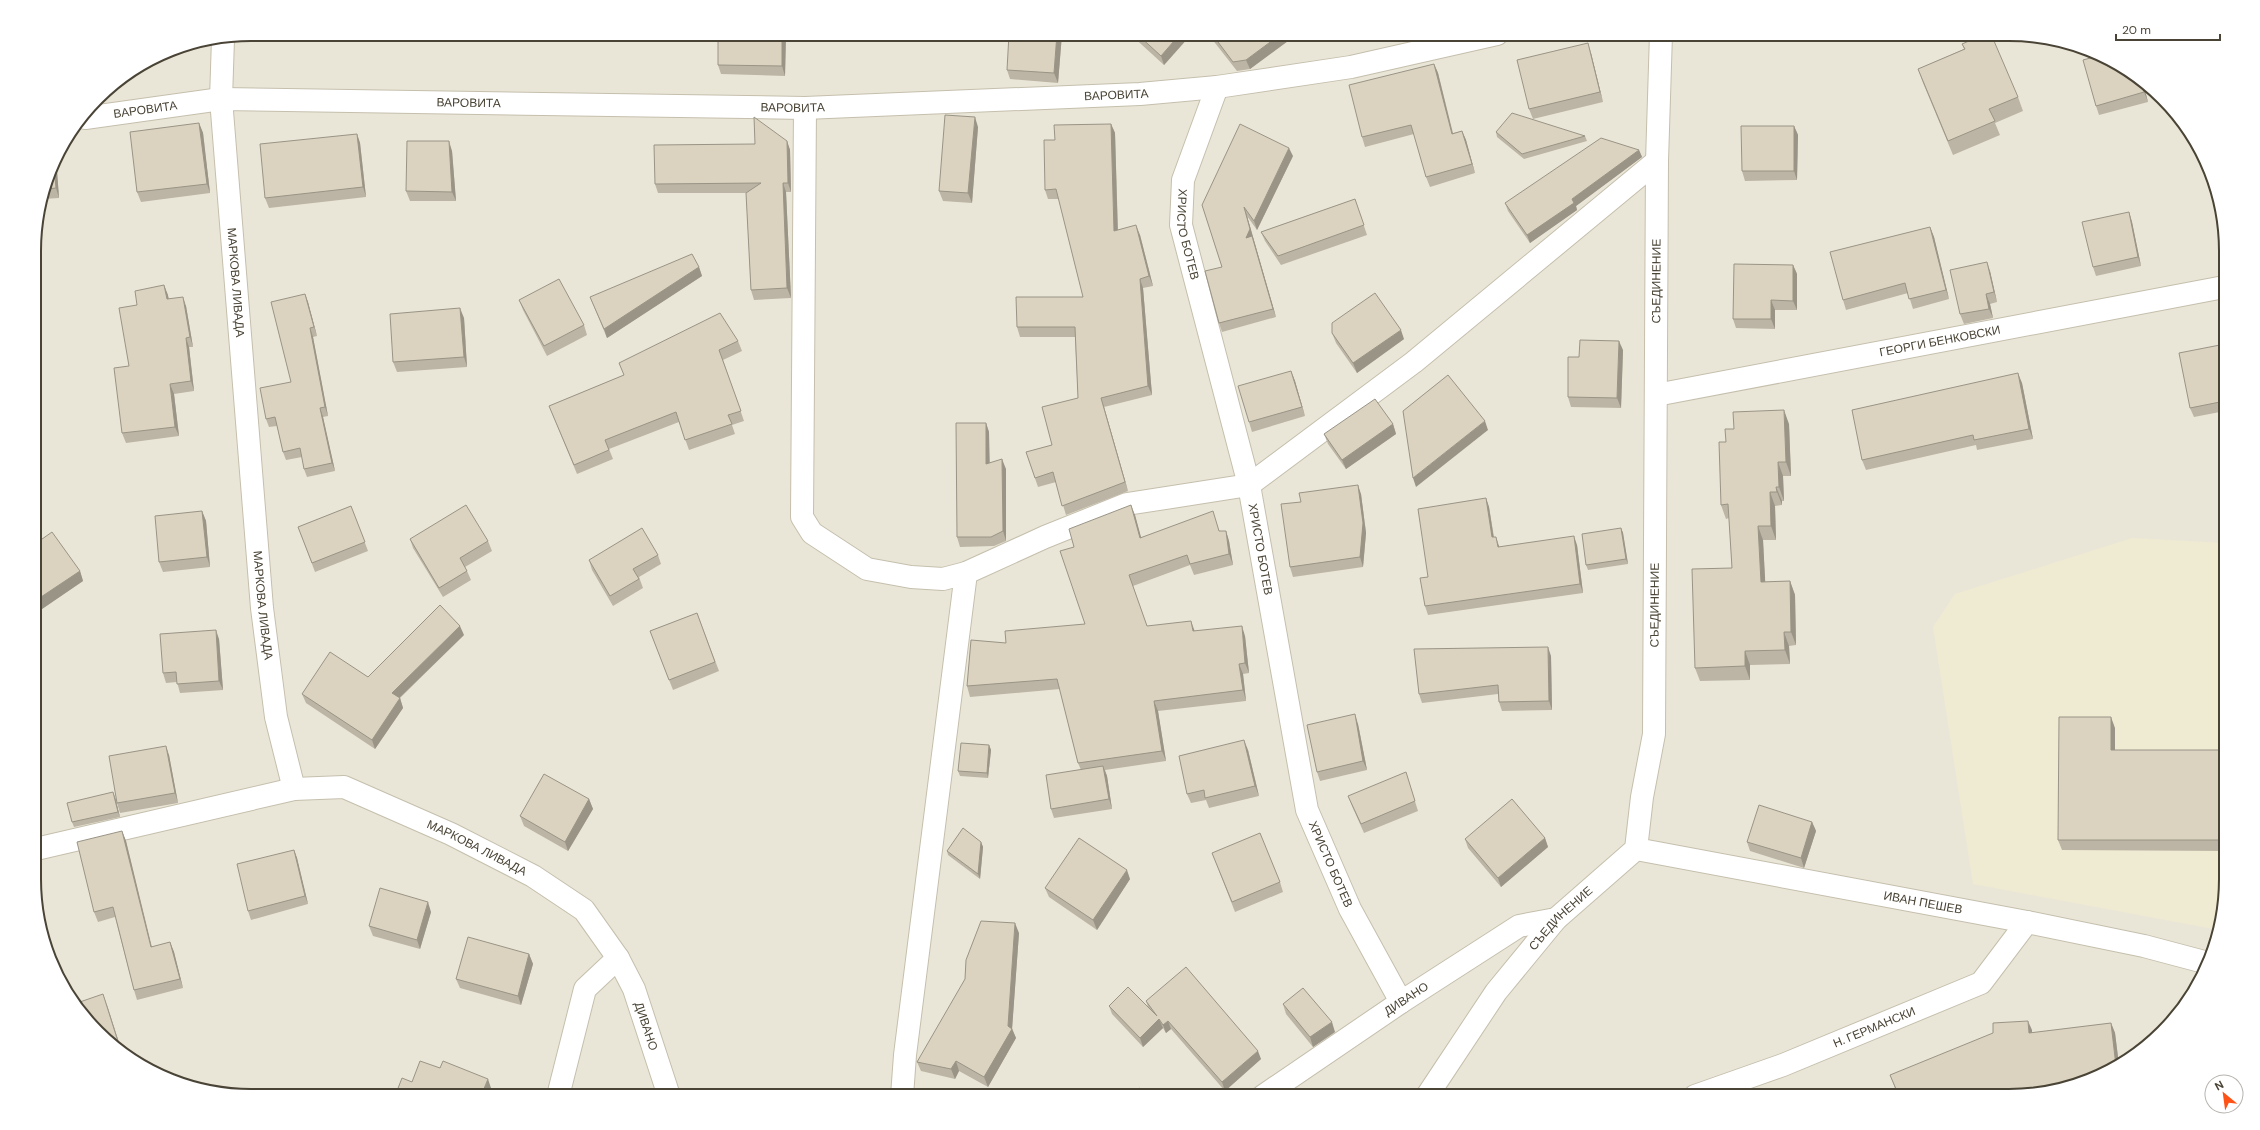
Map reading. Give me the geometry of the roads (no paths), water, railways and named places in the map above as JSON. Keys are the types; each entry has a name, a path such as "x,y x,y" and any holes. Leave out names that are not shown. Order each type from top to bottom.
{"street":[{"name":"ВАРОВИТА","path":"89,117 221,99 805,108 1140,94 1216,86 1351,67 1434,41"},
{"name":"СЪЕДИНЕНИЕ","path":"1432,1089 1496,992 1556,919 1636,849 1642,797 1654,734 1657,160 1661,41"},
{"name":"МАРКОВА ЛИВАДА","path":"223,43 221,99 262,608 276,717 294,789 344,787 451,834 533,876 584,910 618,958"},
{"name":"ХРИСТО БОТЕВ","path":"1216,86 1183,180 1181,225 1249,485 1307,810 1350,909 1401,1002"},
{"path":"805,108 802,517 812,533 867,569 911,577 943,578 966,573 1045,537 1128,504 1249,485 1414,362 1657,160"},
{"name":"ГЕОРГИ БЕНКОВСКИ","path":"1656,395 2219,288"},
{"path":"902,1089 904,1055 966,573"},
{"path":"41,848 294,789"},
{"name":"ИВАН ПЕШЕВ","path":"1636,849 2027,922 2144,946 2202,961"},
{"name":"ДИВАНО","path":"1273,1089 1401,1002 1519,926 1556,919"},
{"name":"Н. ГЕРМАНСКИ","path":"1715,1089 1783,1065 1981,983 2027,922"},
{"path":"560,1089 585,989 618,958"},
{"name":"ДИВАНО","path":"618,958 634,989 667,1089"}]}
